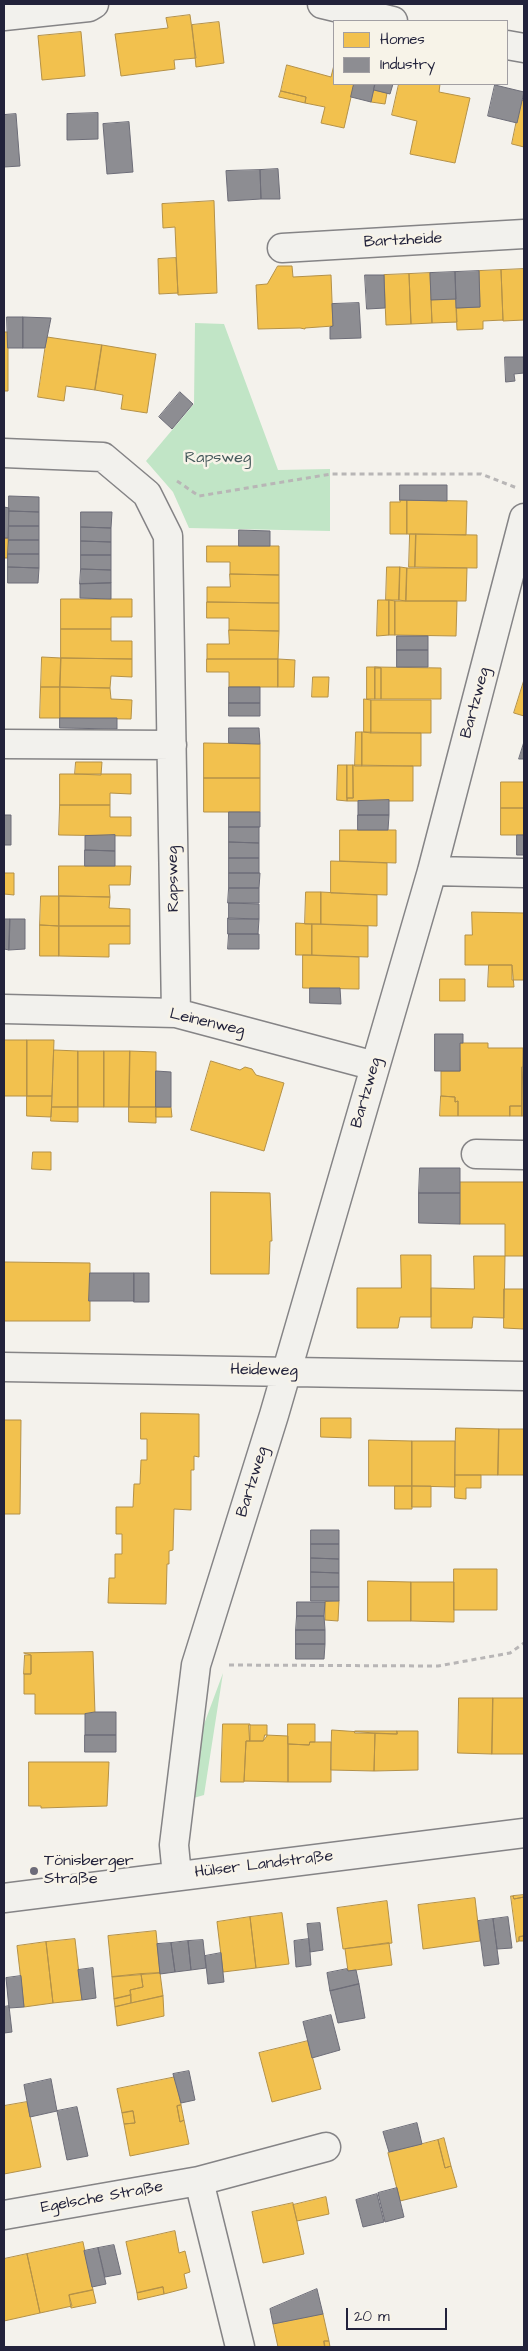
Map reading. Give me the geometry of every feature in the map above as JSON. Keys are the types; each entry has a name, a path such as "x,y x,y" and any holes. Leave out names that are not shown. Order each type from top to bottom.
{"street":[{"path":"4,16 94,4"},
{"path":"322,4 389,20"},
{"path":"508,45 524,48"},
{"name":"Bartzheide","path":"282,248 524,234"},
{"name":"Rapsweg","path":"4,453 103,457 147,494 168,536 176,1013"},
{"name":"Bartzweg","path":"177,1876 174,1846 196,1665 286,1372 432,871 524,518"},
{"path":"4,744 172,745"},
{"path":"432,871 524,873"},
{"name":"Leinenweg","path":"4,1009 176,1013 375,1066"},
{"path":"476,1154 524,1154"},
{"name":"Heideweg","path":"4,1367 524,1376"},
{"name":"Hülser Landstraße","path":"4,1898 524,1833"},
{"name":"Egelsche Straße","path":"4,2215 199,2181 326,2147"},
{"path":"199,2181 240,2347"}],"path":[{"path":"147,494 173,478 200,496 331,474 481,474 524,490"},
{"path":"196,1665 438,1666 510,1653 524,1643"}],"green space":[{"path":"195,323 224,324 278,470 330,469 330,531 189,528 173,492 146,461 194,404"},
{"path":"223,1673 204,1795 190,1799 203,1727"}],"building: Homes":[{"path":"190,15 196,58 174,60 175,69 121,76 115,34 168,28 166,18"},
{"path":"219,22 224,63 196,67 192,25"},
{"path":"81,32 85,76 42,80 38,36"},
{"path":"287,65 331,77 333,69 333,85 354,85 344,128 321,123 325,107 305,103 306,97 281,91"},
{"path":"399,85 440,85 439,92 470,98 455,163 410,154 417,121 392,115"},
{"path":"374,90 387,93 385,104 371,102"},
{"path":"281,91 306,97 305,103 279,97"},
{"path":"521,100 524,101 524,147 512,144"},
{"path":"214,201 217,293 178,295 175,227 163,228 162,204"},
{"path":"176,258 178,293 159,294 158,259"},
{"path":"278,266 292,266 293,277 331,275 333,326 305,329 258,329 256,285 267,284"},
{"path":"524,269 524,320 503,321 501,270"},
{"path":"501,270 503,320 483,321 483,329 457,330 456,308 480,307 479,271"},
{"path":"430,273 432,323 411,324 409,274"},
{"path":"409,274 411,324 386,325 384,275"},
{"path":"456,299 457,322 432,323 431,300"},
{"path":"4,332 8,332 8,391 4,391"},
{"path":"47,337 102,345 95,390 66,386 64,401 38,397"},
{"path":"102,345 156,354 147,413 121,409 123,395 95,390"},
{"path":"400,500 407,500 407,534 390,534 390,502 400,502"},
{"path":"407,500 467,501 466,535 407,534"},
{"path":"410,534 416,534 415,567 409,567"},
{"path":"416,534 477,535 477,568 415,567"},
{"path":"4,538 8,538 8,558 4,558"},
{"path":"207,546 279,546 279,575 230,574 230,562 207,562"},
{"path":"387,567 400,567 399,600 386,600"},
{"path":"400,567 407,568 406,601 399,600"},
{"path":"407,568 467,568 466,601 406,601"},
{"path":"230,574 279,575 279,603 207,602 207,587 230,587"},
{"path":"61,599 132,599 132,617 111,617 111,629 61,629"},
{"path":"378,600 389,600 389,635 377,636"},
{"path":"389,600 395,601 395,635 389,635"},
{"path":"395,601 457,601 456,636 395,635"},
{"path":"207,602 279,603 279,631 229,630 229,618 207,618"},
{"path":"61,629 111,629 111,641 132,641 132,659 61,658"},
{"path":"229,630 279,631 278,659 207,659 207,644 229,644"},
{"path":"42,657 61,658 60,687 41,687"},
{"path":"61,658 132,659 132,677 111,676 110,688 60,687"},
{"path":"207,659 278,659 278,687 229,687 229,672 207,672"},
{"path":"278,659 295,660 294,687 278,687"},
{"path":"367,667 375,667 375,699 367,699"},
{"path":"375,667 441,668 441,699 381,699 381,668"},
{"path":"375,668 381,668 381,699 375,699"},
{"path":"313,677 329,677 328,697 312,697"},
{"path":"524,680 524,716 514,713"},
{"path":"41,687 60,687 60,718 40,718"},
{"path":"60,687 110,688 111,699 132,700 131,719 60,718"},
{"path":"364,699 371,700 371,733 364,732"},
{"path":"371,700 431,700 431,733 371,733"},
{"path":"356,732 362,732 362,766 355,766"},
{"path":"362,732 421,733 421,766 362,766"},
{"path":"204,743 260,744 260,778 204,778"},
{"path":"76,762 102,762 101,775 75,774"},
{"path":"338,765 347,765 347,801 337,800"},
{"path":"347,765 353,765 353,798 347,798"},
{"path":"353,765 413,766 413,801 347,801 347,798 353,798"},
{"path":"60,774 131,774 131,794 110,793 110,805 60,805"},
{"path":"204,778 260,778 260,812 204,812"},
{"path":"501,782 524,782 524,808 501,808"},
{"path":"60,805 110,805 110,817 131,817 131,836 59,835"},
{"path":"501,808 524,808 524,835 501,835"},
{"path":"340,830 396,830 396,863 340,861"},
{"path":"331,861 387,863 387,895 331,893"},
{"path":"59,866 131,866 130,885 109,885 110,897 59,896"},
{"path":"4,873 14,873 14,895 4,894"},
{"path":"306,892 321,892 321,924 305,924"},
{"path":"321,892 377,895 377,926 321,924"},
{"path":"41,896 59,896 59,926 40,925"},
{"path":"59,896 110,897 109,908 130,909 130,926 59,926"},
{"path":"472,912 524,913 524,980 512,980 512,965 465,965 465,935 472,935"},
{"path":"296,923 312,924 312,955 296,955"},
{"path":"312,924 368,926 368,957 312,955"},
{"path":"40,925 59,926 59,956 40,956"},
{"path":"59,926 130,926 130,944 109,944 109,957 59,956"},
{"path":"303,955 359,957 359,989 303,988"},
{"path":"489,965 512,965 514,987 488,987"},
{"path":"440,979 465,979 465,1001 440,1001"},
{"path":"4,1040 27,1040 27,1096 4,1096"},
{"path":"27,1040 54,1040 52,1096 27,1096"},
{"path":"460,1043 488,1043 488,1048 523,1048 522,1106 510,1106 510,1116 458,1116 458,1101 455,1102 455,1097 441,1096 441,1071 460,1071"},
{"path":"54,1050 78,1051 78,1107 52,1107"},
{"path":"78,1051 104,1051 104,1107 78,1107"},
{"path":"104,1051 130,1051 129,1107 104,1107"},
{"path":"130,1051 156,1052 156,1107 129,1107"},
{"path":"211,1061 240,1070 245,1067 252,1069 256,1075 284,1083 264,1151 191,1130"},
{"path":"522,1067 524,1067 524,1116 522,1116"},
{"path":"27,1096 52,1096 51,1117 27,1116"},
{"path":"441,1096 455,1097 455,1102 458,1101 458,1116 440,1116"},
{"path":"510,1106 522,1106 522,1116 510,1116"},
{"path":"52,1107 78,1107 78,1122 51,1121"},
{"path":"129,1107 156,1107 156,1123 129,1122"},
{"path":"156,1107 171,1107 172,1117 156,1117"},
{"path":"33,1152 51,1152 51,1170 32,1169"},
{"path":"460,1182 524,1182 524,1256 505,1256 505,1224 460,1224"},
{"path":"211,1192 270,1193 272,1241 270,1241 269,1274 211,1274"},
{"path":"401,1255 431,1255 431,1317 400,1317 398,1328 357,1328 357,1288 401,1288"},
{"path":"474,1256 505,1256 504,1318 473,1317 472,1328 431,1328 431,1288 474,1289"},
{"path":"4,1262 90,1263 90,1321 4,1321"},
{"path":"504,1289 524,1289 524,1329 504,1328"},
{"path":"141,1413 199,1414 199,1457 194,1456 194,1470 191,1470 191,1510 174,1509 173,1550 169,1551 169,1564 167,1564 166,1604 108,1603 109,1578 115,1578 115,1554 122,1554 122,1534 116,1534 116,1507 133,1507 134,1484 140,1484 141,1460 147,1460 147,1439 141,1439"},
{"path":"321,1418 351,1418 351,1438 321,1437"},
{"path":"4,1420 21,1420 20,1514 4,1514"},
{"path":"456,1428 499,1429 498,1475 455,1475"},
{"path":"499,1429 524,1429 524,1475 498,1475"},
{"path":"369,1440 412,1441 412,1486 369,1486"},
{"path":"412,1441 455,1441 455,1487 412,1486"},
{"path":"455,1475 481,1475 481,1488 466,1488 466,1499 455,1498"},
{"path":"395,1486 412,1486 412,1509 395,1509"},
{"path":"412,1486 431,1486 431,1507 412,1507"},
{"path":"454,1569 497,1569 497,1610 454,1610"},
{"path":"368,1581 411,1582 411,1621 368,1621"},
{"path":"411,1582 454,1582 454,1622 411,1621"},
{"path":"339,1601 338,1621 325,1620 325,1602"},
{"path":"93,1652 95,1714 35,1714 35,1694 24,1694 24,1674 31,1674 31,1655 24,1653"},
{"path":"25,1655 31,1655 31,1674 24,1674"},
{"path":"459,1698 493,1698 492,1754 458,1753"},
{"path":"493,1698 524,1698 524,1754 492,1754"},
{"path":"223,1724 250,1724 250,1741 246,1741 244,1782 221,1782"},
{"path":"288,1724 315,1724 315,1742 310,1742 309,1745 288,1744"},
{"path":"249,1725 267,1725 267,1736 263,1741 250,1741"},
{"path":"332,1730 375,1733 374,1771 331,1770"},
{"path":"355,1731 397,1731 397,1734 355,1733"},
{"path":"397,1731 418,1731 418,1770 374,1771 375,1733 397,1734"},
{"path":"265,1735 288,1736 288,1782 244,1781 246,1741 263,1741"},
{"path":"310,1742 331,1742 331,1782 288,1782 288,1744 309,1745"},
{"path":"29,1762 109,1762 107,1806 41,1808 41,1806 29,1806"},
{"path":"524,1895 524,1897 514,1899 513,1896"},
{"path":"511,1896 514,1899 524,1897 524,1936 519,1937 517,1942"},
{"path":"475,1898 480,1941 423,1949 418,1905"},
{"path":"387,1901 392,1943 343,1949 337,1908"},
{"path":"282,1913 289,1964 256,1968 250,1917"},
{"path":"250,1917 256,1968 223,1972 217,1922"},
{"path":"156,1931 160,1973 112,1977 108,1936"},
{"path":"524,1936 524,1941 519,1941 519,1937"},
{"path":"75,1939 82,2000 53,2003 46,1942"},
{"path":"46,1942 53,2003 24,2007 17,1946"},
{"path":"389,1943 392,1965 348,1971 345,1949"},
{"path":"160,1973 163,1996 131,2003 130,1990 143,1987 141,1974"},
{"path":"141,1974 143,1987 130,1990 131,1995 114,1999 112,1977"},
{"path":"131,1995 131,2003 115,2007 114,1999"},
{"path":"163,1996 164,2016 117,2026 115,2007"},
{"path":"308,2041 321,2089 272,2102 259,2053"},
{"path":"176,2077 181,2105 177,2106 180,2122 184,2120 189,2144 130,2156 124,2124 135,2123 133,2111 122,2113 117,2089"},
{"path":"27,2102 41,2167 4,2174 4,2106"},
{"path":"181,2105 184,2120 180,2122 177,2106"},
{"path":"133,2111 135,2123 124,2124 122,2113"},
{"path":"444,2138 451,2166 445,2168 438,2140"},
{"path":"438,2140 445,2168 451,2166 457,2187 400,2201 388,2153"},
{"path":"326,2197 329,2214 297,2221 293,2205"},
{"path":"293,2203 304,2254 263,2263 252,2212"},
{"path":"175,2231 179,2253 185,2251 190,2272 184,2274 187,2288 164,2294 163,2287 137,2293 126,2242"},
{"path":"83,2242 93,2290 69,2295 72,2306 40,2313 27,2254"},
{"path":"27,2254 40,2313 4,2321 4,2259"},
{"path":"163,2287 164,2294 138,2300 137,2293"},
{"path":"93,2290 96,2303 71,2308 69,2295"},
{"path":"323,2314 329,2341 324,2341 325,2347 278,2347 273,2324"},
{"path":"324,2341 329,2341 330,2347 325,2347"}],"building: Industry":[{"path":"354,85 375,85 371,102 351,97"},
{"path":"375,85 393,85 390,94 374,90"},
{"path":"495,85 524,92 517,123 488,116"},
{"path":"98,113 98,139 67,140 67,114"},
{"path":"16,114 20,166 4,167 4,115"},
{"path":"129,122 133,172 107,174 103,124"},
{"path":"278,169 280,199 261,199 260,170"},
{"path":"260,170 261,199 228,201 226,171"},
{"path":"479,271 480,307 456,308 455,272"},
{"path":"455,272 456,299 431,300 430,273"},
{"path":"365,275 384,275 385,308 367,309"},
{"path":"359,303 361,338 330,339 330,327 333,326 332,304"},
{"path":"7,317 23,317 23,348 8,348"},
{"path":"23,317 51,318 45,348 23,348"},
{"path":"505,357 524,357 524,373 514,374 515,381 506,382"},
{"path":"180,392 193,404 172,429 159,417"},
{"path":"400,485 447,485 447,501 400,500"},
{"path":"9,496 39,497 39,512 9,511"},
{"path":"4,507 9,508 8,538 4,538"},
{"path":"9,511 39,512 39,526 9,526"},
{"path":"81,512 112,512 111,528 81,527"},
{"path":"9,526 39,526 39,540 9,540"},
{"path":"81,527 111,528 111,542 81,541"},
{"path":"239,530 270,531 270,546 239,546"},
{"path":"9,540 39,540 39,554 8,554"},
{"path":"81,541 111,542 111,555 81,555"},
{"path":"8,554 39,554 39,568 8,567"},
{"path":"81,555 111,555 111,570 81,569"},
{"path":"8,567 39,568 38,583 8,583"},
{"path":"81,569 111,570 111,583 80,584"},
{"path":"111,583 111,599 80,598 80,584"},
{"path":"397,636 428,636 428,650 397,650"},
{"path":"397,650 428,650 428,667 397,667"},
{"path":"229,687 260,687 260,703 229,703"},
{"path":"229,703 260,703 260,716 229,716"},
{"path":"60,718 117,718 117,729 60,728"},
{"path":"229,728 259,728 260,744 229,743"},
{"path":"524,742 524,759 519,759"},
{"path":"389,800 389,815 358,815 358,801"},
{"path":"229,812 260,812 260,827 229,827"},
{"path":"4,815 11,815 11,845 4,845"},
{"path":"358,815 389,815 388,830 358,830"},
{"path":"229,827 259,827 259,843 229,842"},
{"path":"115,835 115,851 85,850 85,836"},
{"path":"517,835 524,835 524,855 517,855"},
{"path":"229,842 259,843 259,858 229,858"},
{"path":"85,850 115,851 115,866 85,866"},
{"path":"229,858 259,858 259,873 229,873"},
{"path":"229,873 260,873 259,888 229,888"},
{"path":"229,888 259,888 259,903 228,903"},
{"path":"229,903 259,904 259,919 229,919"},
{"path":"228,918 259,919 258,934 228,934"},
{"path":"4,919 10,919 9,950 4,949"},
{"path":"10,919 25,919 25,949 9,950"},
{"path":"229,934 259,934 259,949 228,949"},
{"path":"310,988 340,988 341,1004 310,1003"},
{"path":"435,1034 463,1034 463,1043 460,1043 460,1071 435,1071"},
{"path":"156,1071 171,1072 171,1107 156,1107"},
{"path":"420,1168 460,1168 460,1193 419,1193"},
{"path":"419,1193 460,1193 460,1224 419,1223"},
{"path":"90,1273 134,1273 134,1301 89,1301"},
{"path":"134,1273 149,1273 149,1302 134,1302"},
{"path":"311,1530 339,1530 339,1544 311,1544"},
{"path":"311,1544 339,1544 339,1559 311,1558"},
{"path":"311,1558 339,1559 339,1573 311,1572"},
{"path":"311,1572 339,1573 339,1587 311,1587"},
{"path":"311,1587 339,1587 339,1601 311,1601"},
{"path":"297,1602 325,1602 324,1616 297,1616"},
{"path":"297,1616 324,1616 325,1630 296,1630"},
{"path":"296,1630 325,1630 325,1644 296,1644"},
{"path":"296,1644 325,1644 324,1659 296,1659"},
{"path":"116,1712 116,1735 85,1735 85,1714"},
{"path":"85,1735 116,1735 116,1752 85,1752"},
{"path":"508,1917 512,1948 497,1949 493,1919"},
{"path":"493,1919 499,1964 484,1966 478,1921"},
{"path":"320,1923 323,1950 310,1952 307,1924"},
{"path":"309,1939 311,1965 296,1967 294,1941"},
{"path":"203,1940 206,1968 191,1970 188,1941"},
{"path":"188,1941 191,1970 175,1972 171,1943"},
{"path":"171,1943 175,1972 160,1974 157,1944"},
{"path":"221,1953 224,1982 208,1984 205,1956"},
{"path":"93,1968 96,1998 82,2000 78,1970"},
{"path":"347,1969 348,1971 356,1970 359,1984 330,1991 327,1973"},
{"path":"21,1976 24,2007 9,2008 6,1978"},
{"path":"359,1984 365,2018 338,2023 330,1991"},
{"path":"9,2006 12,2032 4,2033 4,2007"},
{"path":"331,2015 340,2050 312,2058 303,2022"},
{"path":"189,2071 195,2100 181,2103 173,2074"},
{"path":"51,2079 57,2111 30,2117 24,2085"},
{"path":"77,2107 88,2156 67,2160 57,2111"},
{"path":"417,2123 422,2144 389,2152 383,2132"},
{"path":"397,2188 404,2217 385,2222 378,2193"},
{"path":"377,2194 384,2222 363,2227 356,2200"},
{"path":"114,2245 121,2274 105,2277 98,2248"},
{"path":"98,2248 106,2284 92,2287 84,2251"},
{"path":"317,2289 323,2314 273,2324 270,2309"}],"place":[{"name":"Tönisberger Straße","path":"34,1871"}]}
